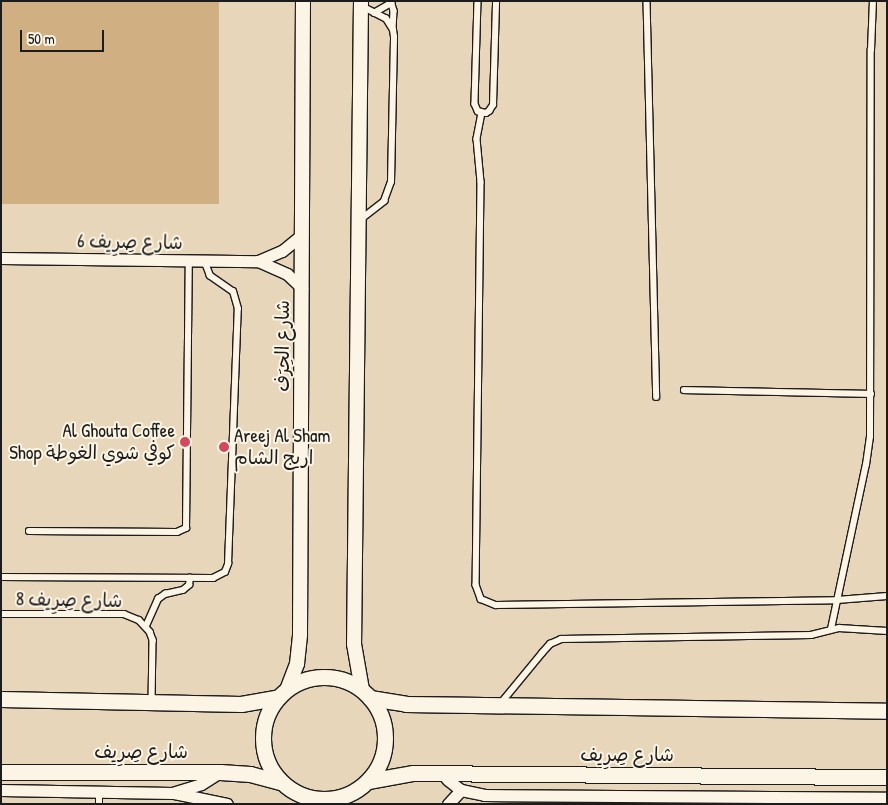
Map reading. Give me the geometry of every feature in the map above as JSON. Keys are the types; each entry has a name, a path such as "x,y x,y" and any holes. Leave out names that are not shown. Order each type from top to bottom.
{"main road":[{"path":"1,699 241,704 282,694 305,680 324,677 344,680 366,694 406,704 887,711"},
{"path":"282,694 265,724 264,749 269,766 280,782 294,792 313,799 333,799 352,793 368,781 379,766 384,749 385,731 380,713 366,694"},
{"name":"شارع صِرِيف","path":"1,772 220,772 250,774 280,782"},
{"name":"شارع صِرِيف","path":"368,781 413,773 887,777"}],"street":[{"name":"شارع الحِرَف","path":"282,694 297,664 300,634 303,1"},
{"path":"366,7 359,222 354,644 366,694"},
{"name":"شارع صِرِيف 6","path":"258,261 282,252 302,235"},
{"name":"شارع صِرِيف 6","path":"1,258 258,261 278,268 302,288"},
{"path":"172,793 201,784 220,772"},
{"path":"442,773 461,790 484,795 540,800 887,798"},
{"path":"1,790 172,793 227,804"},
{"path":"448,804 461,790"}],"lane":[{"path":"478,1 475,104 482,113 478,139 482,182 476,585 478,595 486,603 496,605 837,600 887,596"},
{"path":"482,113 490,111 493,105 496,1"},
{"path":"646,1 657,397"},
{"path":"831,629 866,465 870,437 871,50 873,1"},
{"path":"359,222 384,201 392,182 394,11 391,2 366,7"},
{"path":"366,7 386,19 393,30"},
{"path":"29,531 177,532 186,528 189,260"},
{"path":"1,577 213,578 222,575 227,568 238,309 232,292 210,276 204,260"},
{"path":"684,390 871,394"},
{"path":"146,626 158,598 164,594 183,590 188,585 190,578"},
{"name":"شارع صِرِيف 8","path":"1,614 124,614 132,616 146,626 150,632 154,648 152,702"},
{"path":"500,704 550,644 561,639 811,635 831,629 887,631"},
{"path":"98,804 99,791"}],"shaded area":[{"path":"1,1 887,1 887,804 1,804"}],"building":[{"path":"1,1 219,1 219,204 1,204"}],"place":[{"name":"Al Ghouta Coffee Shop كوفي شوي الغوطة","path":"185,442"},
{"name":"Areej Al Sham اريج الشام","path":"224,447"}]}
